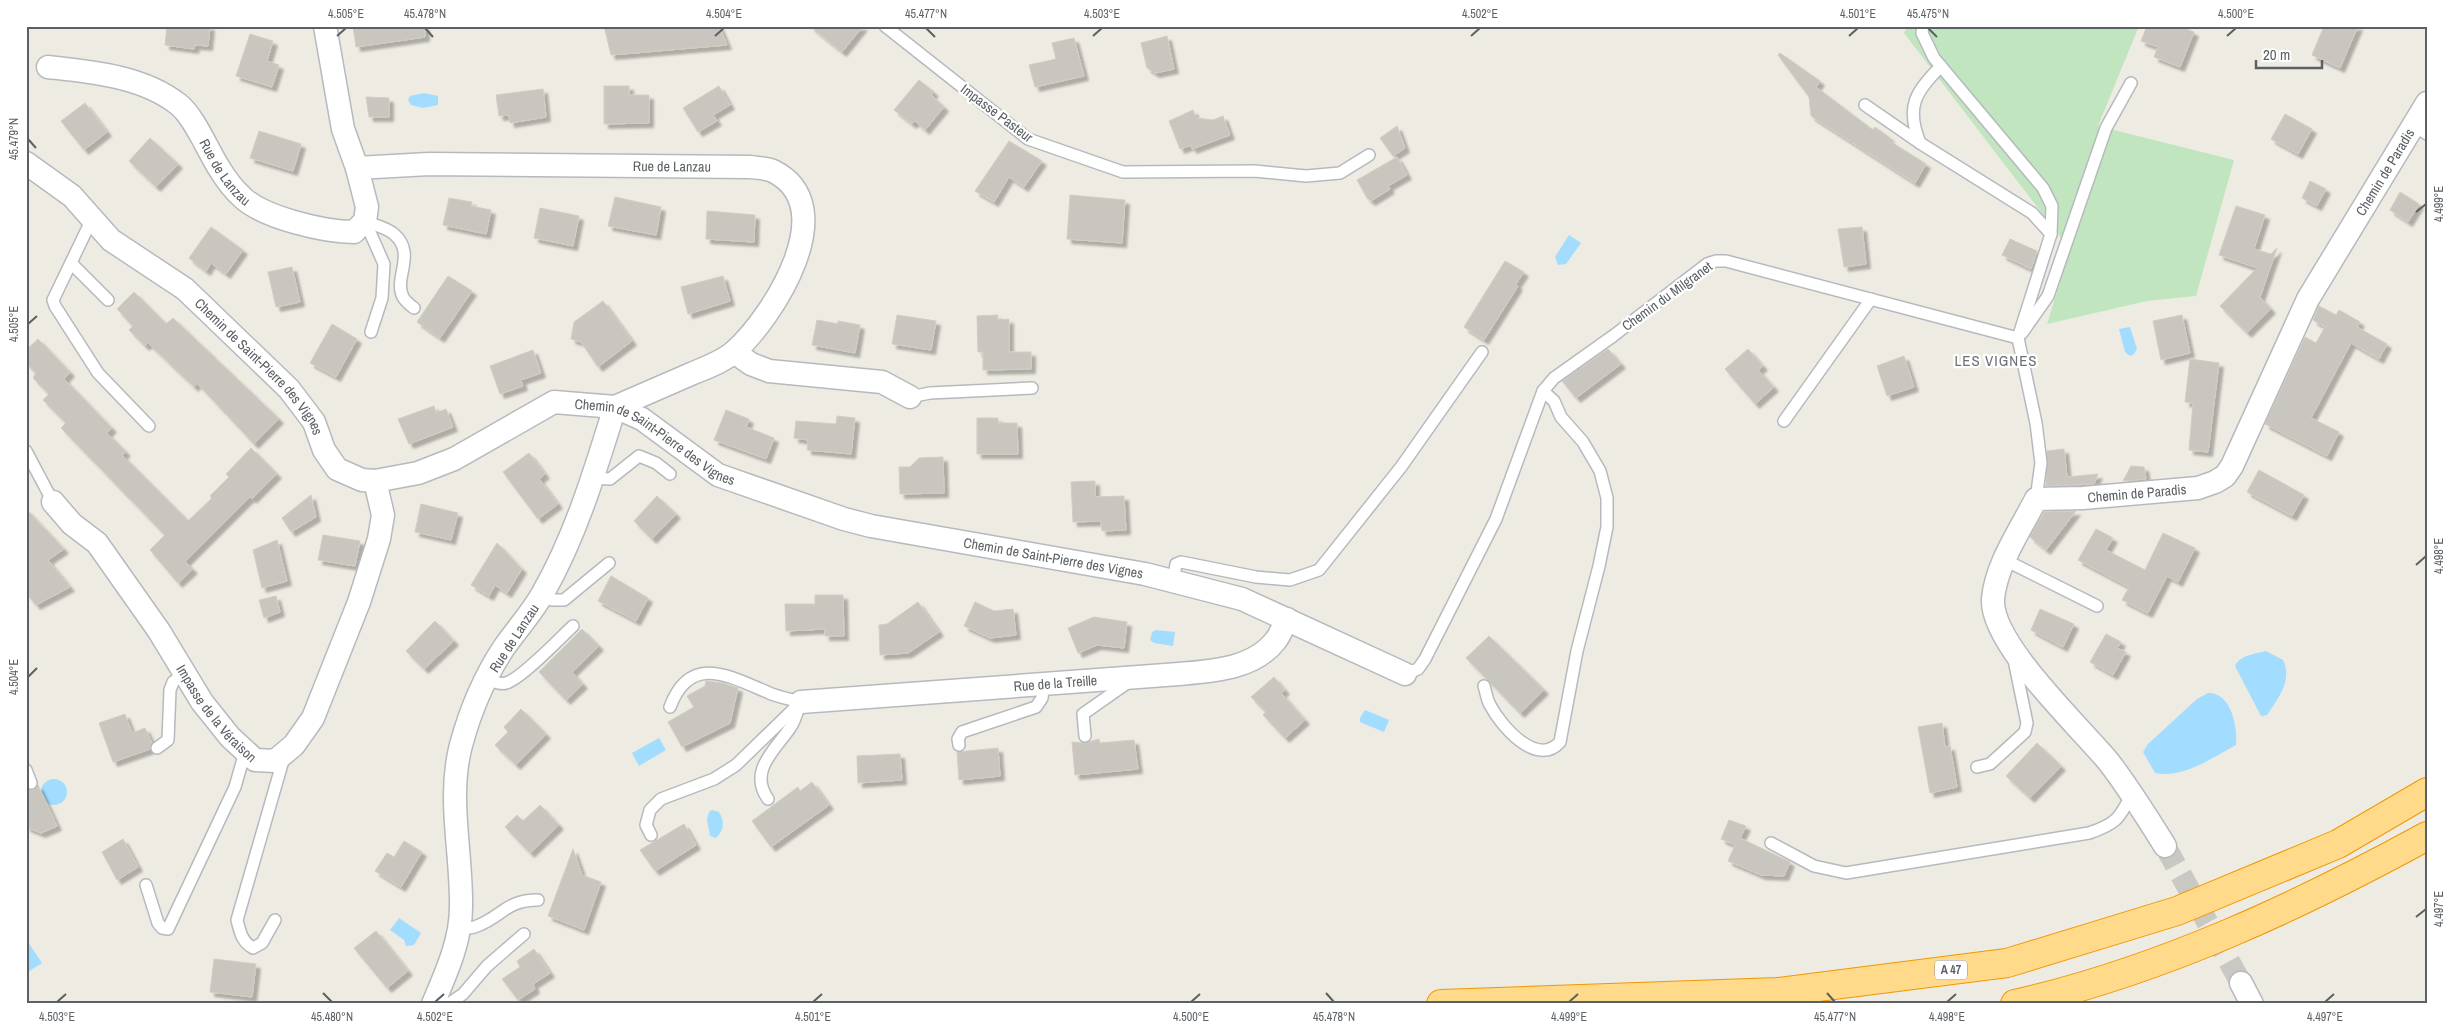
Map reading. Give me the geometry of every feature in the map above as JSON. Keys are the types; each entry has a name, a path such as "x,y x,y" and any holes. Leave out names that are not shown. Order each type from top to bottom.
{"highway":[{"name":"A 47","path":"1441,1004 1778,992 2007,963 2177,911 2338,844 2427,792"},
{"path":"2015,1004 2101,980 2267,918 2342,882 2427,836"}],"street":[{"path":"325,26 343,129 357,168 366,207 365,221"},
{"name":"Rue de Lanzau","path":"48,67 96,72 150,87 180,105 219,169 243,198 276,216 337,232 354,232 365,221"},
{"name":"Chemin de Paradis","path":"2036,499 2083,498 2198,488 2225,476 2246,439 2308,298 2420,130 2427,103"},
{"name":"Chemin de Saint-Pierre des Vignes","path":"26,163 72,196 111,240 185,289 289,389 314,422 324,450 338,469 362,480 375,481 418,473 454,459 554,402 615,407 642,419 718,475 844,519 872,526 1145,574 1242,599 1405,674"},
{"name":"Rue de Lanzau","path":"357,168 430,164 750,167 772,171 790,184 801,201 804,221 798,256 775,303 734,352 713,364 615,407 593,478 571,538 542,594 502,650 477,699 460,756 454,802 461,908 453,959 434,1004"},
{"path":"734,352 752,364 769,371 882,382 910,397"},
{"path":"285,753 294,745 313,718 359,602 378,539 383,515 375,481"},
{"path":"2036,499 2000,569 1993,600 1998,624 2012,651 2042,687 2078,725 2132,794 2165,846"},
{"name":"Impasse de la Véraison","path":"53,502 72,524 97,544 138,600 202,702 245,752 255,760 275,761 285,753"},
{"name":"Rue de la Treille","path":"801,702 1204,672 1235,667 1257,657 1276,640 1287,619"},
{"path":"2241,983 2252,1004"}],"lane":[{"name":"Impasse Pasteur","path":"885,26 1028,139 1123,172 1255,172 1306,176 1340,173 1369,155"},
{"path":"1923,26 1922,33 1934,58 2043,188 2052,206 2051,234 2018,338 2036,423 2041,463 2036,499"},
{"path":"1920,142 1913,126 1916,96 1941,66"},
{"path":"2018,338 2035,317 2048,296 2106,128 2131,83"},
{"path":"1865,105 2032,214 2051,234"},
{"path":"92,219 53,300 98,373 149,426"},
{"path":"365,221 393,233 402,244 405,261 400,288 403,297 414,308"},
{"path":"365,221 384,264 382,298 371,332"},
{"name":"Chemin du Milgranet","path":"1405,674 1418,669 1425,659 1496,519 1544,391 1554,378 1708,264 1716,261 1726,261 2018,338"},
{"path":"71,263 108,300"},
{"path":"1784,421 1871,299"},
{"path":"1173,581 1176,564 1181,562 1256,577 1290,580 1318,570 1344,541 1407,459 1482,352"},
{"path":"910,397 930,393 1032,388"},
{"path":"1484,686 1489,704 1517,739 1532,748 1544,750 1554,749 1560,742 1577,651 1600,566 1607,527 1607,498 1600,471 1583,442 1561,417 1554,401 1544,391"},
{"path":"26,451 53,502"},
{"path":"593,478 610,479 639,456 656,463 670,474"},
{"path":"2005,560 2097,606"},
{"path":"542,594 552,600 564,600 609,563"},
{"path":"487,679 508,683 534,663 573,626"},
{"path":"1977,767 1990,764 2025,732 2027,723 2012,651"},
{"path":"670,707 675,693 686,681 702,672 720,673 738,678 768,693 801,702"},
{"path":"157,748 168,740 170,690 173,682 184,674"},
{"path":"1085,736 1083,714 1136,677"},
{"path":"959,745 958,739 962,732 1036,707 1042,698 1044,684"},
{"path":"768,799 762,791 759,776 766,759 792,726 801,702"},
{"path":"651,835 646,825 650,810 661,799 714,779 736,765 801,702"},
{"path":"146,885 158,923 162,928 168,928 236,787 245,752"},
{"path":"275,920 262,943 253,948 246,945 240,933 237,920 285,753"},
{"path":"26,770 31,783"},
{"path":"1771,843 1814,866 1846,873 2089,833 2110,826 2122,813 2132,794"},
{"path":"458,928 476,927 512,904 523,900 538,900"},
{"path":"434,1004 450,1003 462,994 487,966 524,934"}],"green space":[{"path":"1907,26 2139,26 2098,126 2234,160 2196,296 2147,301 2047,324 2070,250 1904,33"}],"water":[{"path":"424,93 438,96 438,105 423,108 411,105 408,100 410,96"},
{"path":"1569,235 1581,243 1566,264 1558,265 1555,257"},
{"path":"2130,327 2137,349 2130,356 2125,352 2119,329"},
{"path":"1156,630 1175,632 1173,646 1154,643 1150,640 1152,632"},
{"path":"2266,651 2283,660 2286,675 2283,689 2276,702 2267,715 2261,716 2235,666 2244,657"},
{"path":"2208,693 2216,694 2227,704 2236,729 2236,745 2186,770 2176,773 2155,773 2143,752 2148,744 2197,699"},
{"path":"1365,710 1389,720 1384,732 1360,722 1360,718"},
{"path":"659,738 666,750 639,766 632,753"},
{"path":"54,779 63,783 67,792 63,801 54,805 45,801 41,792 45,783"},
{"path":"712,810 719,812 723,823 721,832 716,838 710,836 707,819 709,812"},
{"path":"399,918 421,933 414,945 406,946 404,940 390,930"},
{"path":"26,939 42,963 28,972 26,969"}],"building":[{"path":"167,26 210,26 208,46 195,45 194,49 165,45"},
{"path":"353,26 425,26 425,37 356,47"},
{"path":"604,26 719,26 727,45 611,55"},
{"path":"810,26 863,26 842,52"},
{"path":"2147,26 2179,26 2194,32 2180,67 2154,57 2158,47 2141,41"},
{"path":"2324,26 2358,26 2340,68 2312,55"},
{"path":"250,34 273,41 267,61 279,65 272,87 236,76"},
{"path":"1167,36 1174,69 1155,73 1147,68 1141,43"},
{"path":"1074,38 1084,76 1035,87 1029,65 1056,59 1052,43"},
{"path":"1780,53 1820,81 1816,87 1873,130 1875,127 1890,138 1888,140 1926,164 1915,183 1811,116 1809,97 1778,55"},
{"path":"919,80 934,92 931,95 944,107 925,130 915,121 912,124 894,110"},
{"path":"604,86 629,86 629,95 649,95 649,123 604,124"},
{"path":"719,86 730,105 713,115 717,121 698,132 683,108"},
{"path":"543,89 546,117 510,123 509,115 499,116 496,95"},
{"path":"366,97 389,98 389,117 369,117"},
{"path":"85,103 107,132 84,150 61,121"},
{"path":"1193,110 1196,118 1213,120 1223,116 1230,135 1192,149 1191,145 1180,149 1169,121"},
{"path":"2285,114 2312,129 2298,154 2271,139"},
{"path":"1397,126 1405,148 1393,156 1380,138"},
{"path":"259,131 301,144 293,171 250,158"},
{"path":"150,138 178,164 156,187 129,161"},
{"path":"1009,141 1042,161 1024,187 1009,177 994,202 975,191"},
{"path":"1397,157 1407,175 1388,186 1390,189 1371,201 1367,198 1357,180"},
{"path":"2310,181 2326,189 2317,206 2302,198"},
{"path":"2400,192 2419,204 2408,222 2390,210"},
{"path":"1070,195 1125,200 1122,243 1067,239"},
{"path":"615,197 661,207 656,235 608,226"},
{"path":"449,198 472,202 471,206 491,210 486,234 443,225"},
{"path":"2236,206 2265,215 2254,249 2271,254 2277,248 2260,297 2271,309 2247,333 2220,306 2257,268 2219,255"},
{"path":"540,208 579,216 573,246 534,238"},
{"path":"707,211 755,215 754,242 706,239"},
{"path":"211,227 243,250 226,274 211,263 206,271 189,258"},
{"path":"1862,227 1866,264 1844,267 1838,229"},
{"path":"2010,239 2037,251 2031,269 2002,255"},
{"path":"1505,261 1524,272 1516,284 1518,286 1484,340 1464,327"},
{"path":"292,267 300,302 276,307 268,272"},
{"path":"448,276 472,291 440,338 417,322"},
{"path":"723,276 730,301 688,314 681,287"},
{"path":"134,292 166,324 173,318 279,419 254,444 197,383 194,387 148,343 145,346 129,330 133,326 117,309"},
{"path":"603,301 632,341 598,367 581,342 571,339 574,322"},
{"path":"2319,306 2336,315 2339,310 2360,322 2357,327 2387,344 2379,359 2351,343 2311,418 2339,432 2327,456 2265,424 2305,337 2316,343 2325,327 2313,320"},
{"path":"897,315 936,321 931,350 892,344"},
{"path":"998,315 997,320 1009,319 1009,352 1031,352 1031,369 983,370 983,352 978,352 977,316"},
{"path":"2182,315 2190,353 2161,360 2153,321"},
{"path":"817,320 838,324 838,321 860,325 855,353 812,345"},
{"path":"332,324 357,339 336,377 310,363"},
{"path":"38,339 70,372 64,379 112,428 107,433 126,452 122,455 188,521 212,498 210,496 229,477 226,474 251,448 277,474 252,499 250,497 185,562 193,569 178,583 150,550 165,535 61,428 66,423 43,400 49,394 33,378 36,373 26,363 26,350"},
{"path":"1608,349 1621,364 1576,398 1562,381"},
{"path":"1748,349 1763,366 1758,370 1774,387 1755,404 1725,369"},
{"path":"533,350 541,373 521,380 523,386 500,394 490,366"},
{"path":"1904,356 1914,387 1887,396 1877,366"},
{"path":"2190,359 2219,363 2208,452 2189,450 2193,403 2185,402"},
{"path":"434,406 436,413 446,409 453,427 409,444 398,419"},
{"path":"726,410 749,419 746,427 774,438 766,459 714,440"},
{"path":"837,416 855,418 851,454 807,450 808,440 794,438 796,421 836,424"},
{"path":"977,418 998,418 998,423 1017,423 1018,454 977,454"},
{"path":"2064,449 2067,477 2098,474 2094,484 2046,486 2047,451"},
{"path":"529,453 545,474 539,479 558,504 538,519 503,472"},
{"path":"943,457 944,493 900,494 899,467 910,467 919,458"},
{"path":"2131,466 2144,467 2146,479 2123,481"},
{"path":"2259,470 2304,495 2292,516 2247,492"},
{"path":"1095,481 1095,497 1124,496 1126,530 1102,531 1101,521 1073,522 1071,482"},
{"path":"311,495 316,517 291,532 282,518"},
{"path":"657,496 676,514 652,539 634,521"},
{"path":"421,504 458,513 451,540 415,532"},
{"path":"26,509 64,549 48,560 70,587 36,605 26,593"},
{"path":"2076,511 2046,550 2030,537 2044,512"},
{"path":"2096,529 2113,538 2106,550 2145,570 2163,533 2195,548 2178,582 2167,576 2148,613 2122,600 2129,587 2078,560"},
{"path":"323,535 360,541 355,566 318,560"},
{"path":"277,540 287,581 262,588 253,550"},
{"path":"497,543 522,569 507,593 495,585 489,596 471,585"},
{"path":"611,576 648,598 636,621 598,601"},
{"path":"815,595 843,595 844,636 825,636 825,629 786,631 785,604 815,604"},
{"path":"276,596 280,612 264,618 259,600"},
{"path":"918,602 939,632 908,653 880,655 879,625 887,624"},
{"path":"975,602 994,611 1013,609 1016,635 990,638 964,626"},
{"path":"2040,609 2074,624 2063,647 2031,630"},
{"path":"1094,617 1127,622 1124,648 1097,645 1078,653 1068,628"},
{"path":"435,621 454,641 424,669 406,651"},
{"path":"582,629 599,646 572,672 583,684 566,700 539,672"},
{"path":"2106,634 2121,642 2117,648 2126,652 2113,675 2090,662"},
{"path":"1489,636 1544,690 1520,713 1466,658"},
{"path":"1274,677 1285,690 1281,693 1305,720 1285,738 1263,715 1266,712 1251,697"},
{"path":"706,681 723,683 738,688 730,723 682,747 668,722 694,707 687,696 705,686"},
{"path":"521,709 546,734 516,765 495,745 508,732 504,727"},
{"path":"125,714 132,733 145,728 152,743 150,749 113,762 99,723"},
{"path":"1942,723 1945,747 1950,746 1957,787 1930,793 1918,727"},
{"path":"1099,739 1100,743 1134,740 1138,769 1075,775 1072,742 1085,743"},
{"path":"2037,743 2061,766 2030,798 2006,776"},
{"path":"998,748 1000,776 959,780 957,752"},
{"path":"900,754 902,780 858,783 857,756"},
{"path":"812,782 829,805 771,847 752,821 798,787 800,791"},
{"path":"38,785 57,826 41,833 26,827 26,789 33,790"},
{"path":"540,805 559,825 530,853 505,827 517,815 523,821"},
{"path":"1729,820 1746,826 1740,838 1790,862 1784,876 1761,875 1728,861 1735,845 1721,839"},
{"path":"684,824 696,845 655,871 640,850"},
{"path":"123,839 138,867 117,880 102,852"},
{"path":"404,841 422,852 401,887 375,871 387,853 394,857"},
{"path":"573,849 582,875 601,882 584,930 548,916"},
{"path":"376,931 408,971 387,988 354,948"},
{"path":"534,949 550,973 533,984 535,989 518,1000 502,979 520,967 517,961"},
{"path":"214,959 256,964 252,997 210,992"}],"tunnel":[{"path":"2165,846 2241,983"}],"district":[{"name":"LES VIGNES","path":"1996,361"}]}
